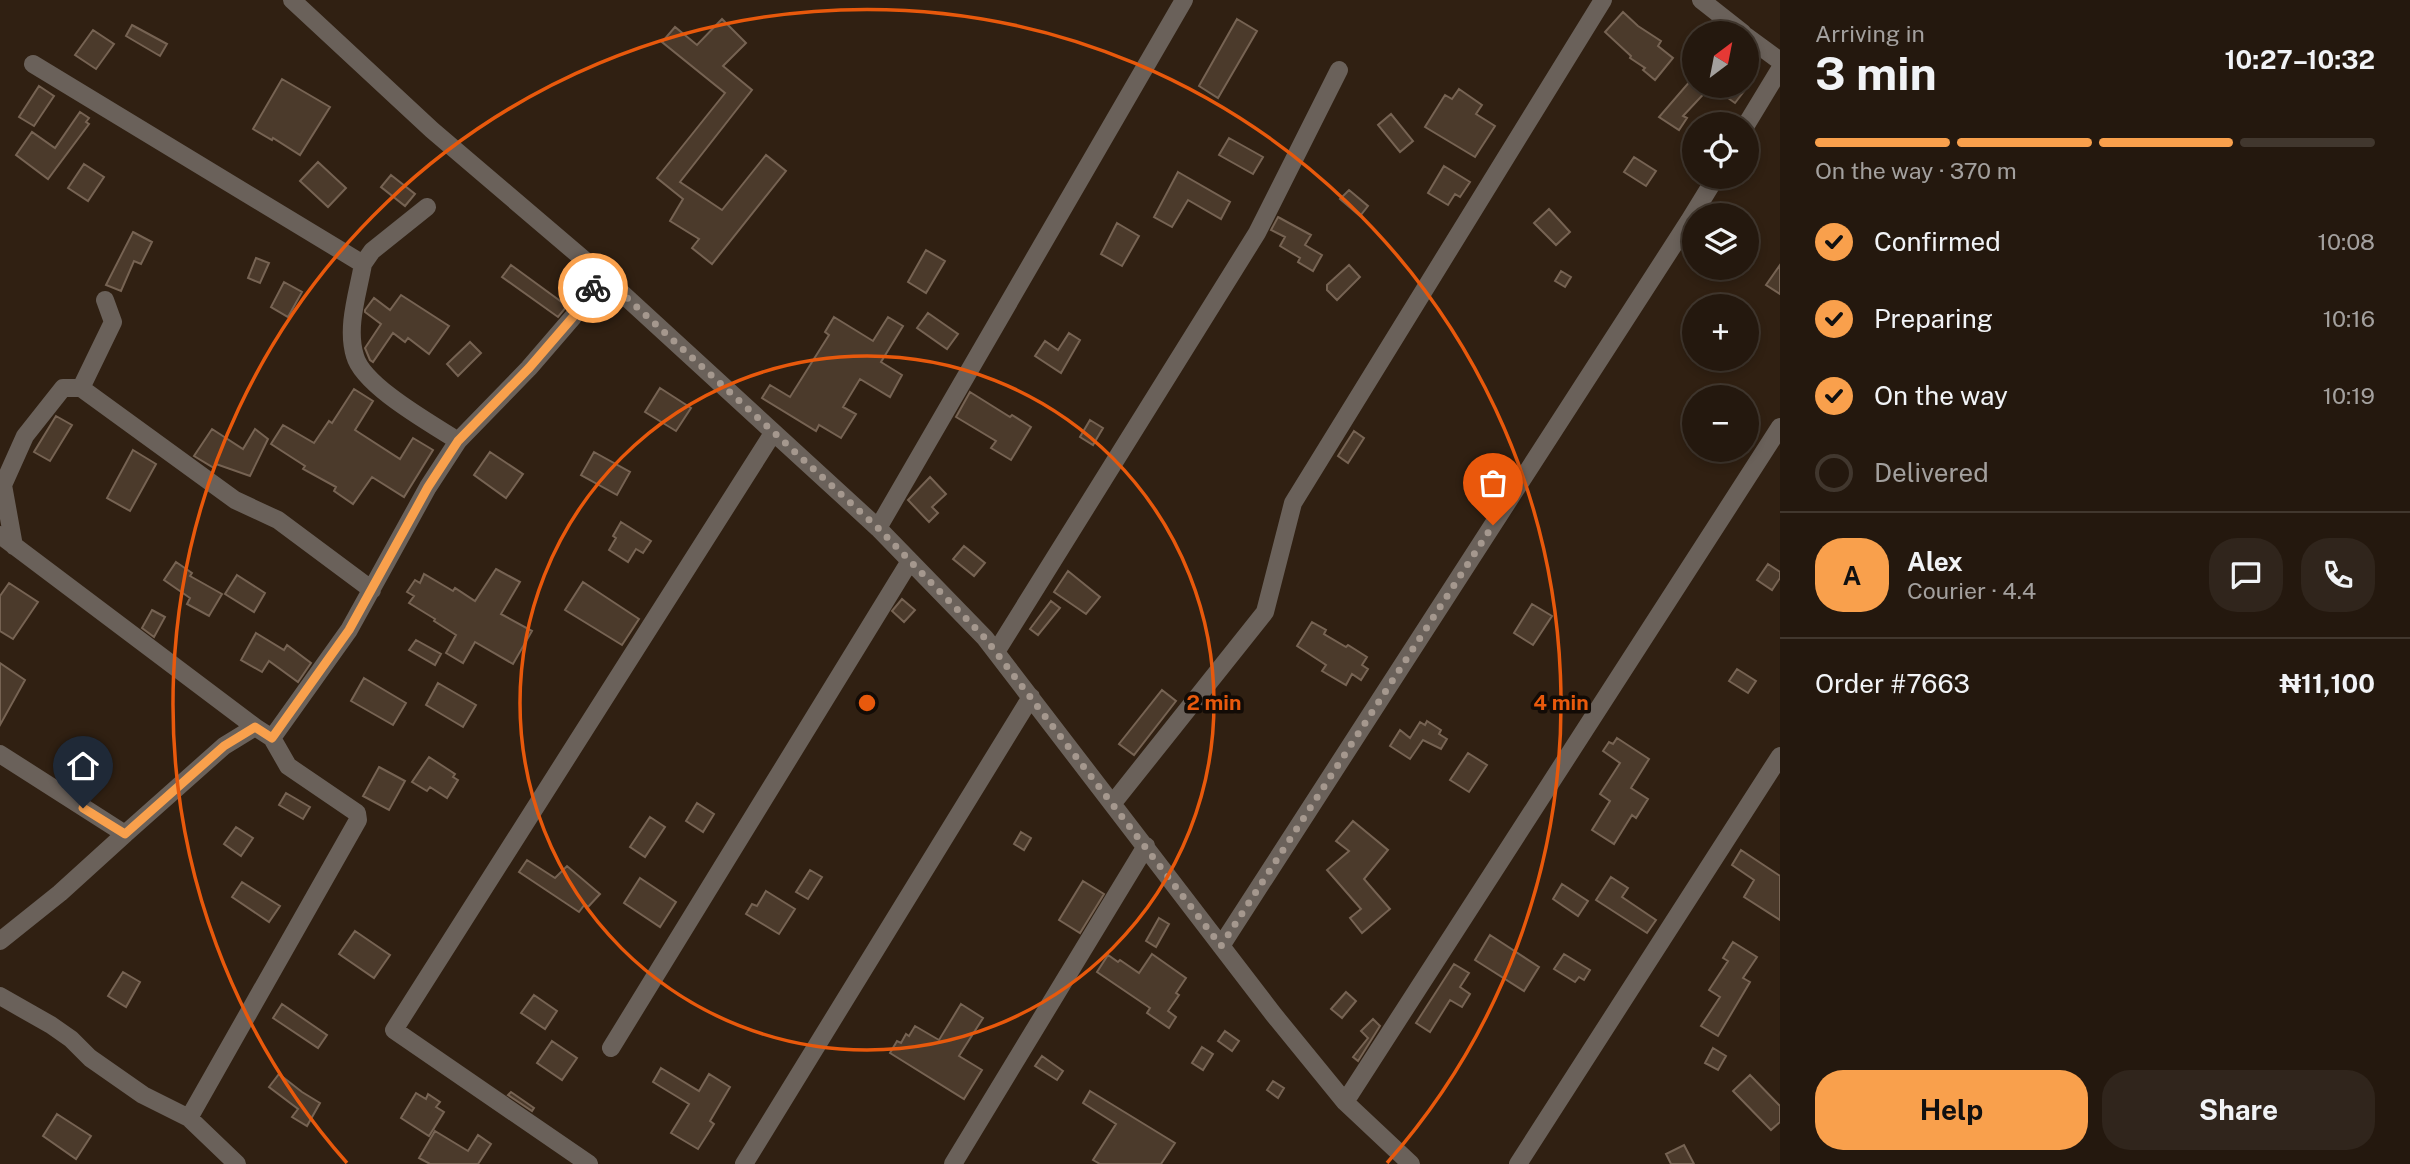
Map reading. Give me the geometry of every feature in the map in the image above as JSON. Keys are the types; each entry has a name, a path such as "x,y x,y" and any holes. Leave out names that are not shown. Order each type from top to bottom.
{"street":[{"path":"292,0 432,130 602,275 878,528 910,561 996,652 1221,946 1345,1102 1411,1164"},
{"path":"878,528 1184,0"},
{"path":"1113,803 1265,612 1293,503 1603,0"},
{"path":"1701,0 1728,21"},
{"path":"1759,45 1780,61"},
{"path":"33,64 363,264"},
{"path":"1754,112 1780,69"},
{"path":"996,652 1257,233 1339,70"},
{"path":"1221,946 1709,189"},
{"path":"427,207 372,251 363,264 352,321 355,357 384,392 458,441"},
{"path":"272,738 349,630 428,487 458,441 538,358 573,317 602,275"},
{"path":"81,388 113,322 105,300"},
{"path":"189,1118 358,820 357,813 288,766 272,738 7,540 3,485 25,436 63,388 81,388 235,500 278,520 372,590"},
{"path":"1345,1102 1780,427"},
{"path":"586,1163 394,1030 773,433"},
{"path":"611,1048 910,561"},
{"path":"744,1164 1031,697"},
{"path":"0,941 60,894 224,746 255,727"},
{"path":"0,754 125,834"},
{"path":"1518,1164 1780,756"},
{"path":"953,1164 1146,846"},
{"path":"0,996 51,1025 71,1039 90,1058 143,1095 189,1118 237,1164"}],"building":[{"path":"1623,12 1661,41 1658,46 1673,58 1655,80 1605,32"},
{"path":"722,19 746,43 723,66 752,90 680,182 722,210 766,155 786,171 712,264 692,248 699,239 670,221 683,199 657,178 725,93 662,42 675,27 697,45"},
{"path":"1237,19 1257,31 1218,98 1199,86"},
{"path":"132,25 167,44 160,56 126,36"},
{"path":"93,30 114,44 96,69 75,55"},
{"path":"282,79 330,107 300,155 253,129"},
{"path":"39,86 54,96 34,126 19,117"},
{"path":"1459,89 1482,105 1476,114 1495,126 1475,157 1425,127 1445,95 1452,99"},
{"path":"1682,90 1682,98 1700,98 1687,112 1682,112 1682,126 1679,130 1659,117"},
{"path":"80,112 89,118 86,122 89,124 48,179 16,155 32,132 55,148"},
{"path":"1391,114 1413,141 1400,152 1378,125"},
{"path":"1229,138 1263,157 1253,174 1219,155"},
{"path":"1634,157 1656,171 1646,186 1624,172"},
{"path":"318,162 346,188 328,207 300,181"},
{"path":"84,164 104,177 88,201 68,188"},
{"path":"1444,166 1470,182 1460,197 1455,194 1448,205 1428,193"},
{"path":"1178,172 1230,202 1221,219 1188,200 1172,227 1154,217"},
{"path":"391,175 415,194 405,206 381,187"},
{"path":"1349,190 1368,206 1360,216 1340,199"},
{"path":"1549,209 1570,232 1556,245 1534,223"},
{"path":"1278,217 1311,235 1305,245 1322,255 1313,271 1298,262 1300,258 1280,246 1285,237 1271,230"},
{"path":"1117,223 1139,236 1122,266 1101,254"},
{"path":"133,232 152,242 141,264 134,261 121,291 106,285"},
{"path":"926,250 945,261 926,293 908,282"},
{"path":"256,258 269,263 260,283 248,278"},
{"path":"511,265 567,306 558,317 502,277"},
{"path":"1349,265 1360,277 1337,300 1327,290 1327,285"},
{"path":"1780,265 1780,294 1766,285"},
{"path":"1561,271 1571,277 1565,287 1555,281"},
{"path":"284,282 302,292 288,317 271,307"},
{"path":"401,295 449,326 429,354 408,338 405,342 393,333 373,362 365,348 381,324 365,310 374,298 390,310"},
{"path":"928,313 958,334 947,349 917,328"},
{"path":"834,317 873,341 888,317 903,326 881,362 902,375 890,397 860,379 843,407 856,414 841,438 819,425 816,431 762,398 770,385 790,397 829,335 825,332"},
{"path":"1069,333 1080,340 1061,373 1035,356 1045,341 1058,350"},
{"path":"470,342 481,353 458,376 447,364"},
{"path":"660,388 691,408 676,431 645,412"},
{"path":"354,389 373,401 355,430 400,459 413,438 433,450 404,497 372,477 353,504 334,491 336,487 303,469 305,466 271,444 283,425 314,443 329,421 332,423"},
{"path":"970,392 1031,427 1011,460 991,448 996,441 956,417"},
{"path":"56,416 72,425 50,461 34,452"},
{"path":"1090,420 1103,428 1093,445 1080,437"},
{"path":"212,429 243,449 255,429 268,439 250,476 216,464 214,468 194,456"},
{"path":"1354,431 1364,438 1348,463 1338,456"},
{"path":"133,450 156,464 130,511 107,498"},
{"path":"490,452 523,474 506,498 474,475"},
{"path":"594,452 630,472 617,495 581,475"},
{"path":"930,477 946,494 932,507 938,513 929,522 908,500"},
{"path":"1484,490 1497,498 1490,508 1478,500"},
{"path":"621,522 651,541 643,553 636,549 628,562 609,550"},
{"path":"964,546 985,563 974,576 953,559"},
{"path":"176,562 192,573 190,576 222,594 209,616 187,604 190,598 164,580"},
{"path":"1768,564 1780,572 1780,578 1772,590 1757,580"},
{"path":"496,569 520,582 501,614 532,631 513,664 475,642 463,663 446,653 456,635 409,603 414,596 407,592 415,580 420,583 424,574 453,591 455,588 475,601"},
{"path":"1068,571 1100,597 1086,614 1054,592"},
{"path":"237,575 265,593 254,612 225,594"},
{"path":"583,582 639,619 622,645 565,610"},
{"path":"9,583 38,602 13,639 0,631 0,596"},
{"path":"902,599 915,610 904,622 892,611"},
{"path":"1051,601 1060,608 1038,635 1030,629"},
{"path":"1532,604 1552,616 1533,645 1514,633"},
{"path":"152,610 165,617 154,637 142,628"},
{"path":"1312,622 1326,630 1324,634 1367,657 1362,665 1368,669 1361,680 1352,674 1346,685 1322,671 1326,665 1297,646"},
{"path":"256,633 284,650 287,645 311,663 298,682 269,661 262,672 241,660"},
{"path":"416,640 441,654 435,665 409,650"},
{"path":"0,663 25,680 0,725"},
{"path":"1737,669 1756,681 1748,693 1729,681"},
{"path":"364,678 406,703 393,725 351,701"},
{"path":"438,683 476,705 463,727 426,705"},
{"path":"1162,690 1176,701 1134,755 1119,744"},
{"path":"1427,721 1441,730 1439,734 1447,739 1441,749 1423,740 1410,759 1390,746 1400,730 1410,738 1420,722 1425,725"},
{"path":"1617,738 1649,759 1631,788 1648,799 1636,818 1632,815 1614,844 1592,830 1610,801 1600,794 1620,763 1603,751 1609,742 1613,744"},
{"path":"1468,753 1487,765 1469,792 1450,780"},
{"path":"429,757 455,774 453,777 458,780 447,798 430,787 427,791 412,782"},
{"path":"379,767 405,781 389,810 363,796"},
{"path":"286,793 310,807 303,819 279,805"},
{"path":"697,803 714,814 703,832 686,821"},
{"path":"650,817 665,827 645,857 630,847"},
{"path":"1353,821 1388,850 1364,879 1390,909 1362,933 1350,918 1361,909 1327,870 1349,851 1336,841"},
{"path":"236,827 253,838 241,856 224,844"},
{"path":"1021,832 1031,838 1024,850 1014,844"},
{"path":"1741,850 1780,876 1780,920 1744,897 1754,880 1732,865"},
{"path":"527,860 555,878 567,866 600,894 588,907 585,904 579,912 519,872"},
{"path":"810,870 822,877 808,899 796,892"},
{"path":"1611,877 1628,888 1622,897 1656,920 1647,933 1596,900"},
{"path":"640,878 676,902 660,927 624,903"},
{"path":"1083,881 1104,894 1080,933 1059,920"},
{"path":"242,882 280,906 269,922 232,897"},
{"path":"1562,884 1588,901 1578,916 1553,899"},
{"path":"766,891 795,909 779,934 746,914 752,904 757,906"},
{"path":"1159,918 1169,924 1156,947 1146,941"},
{"path":"355,931 390,955 374,978 339,954"},
{"path":"1490,935 1539,967 1524,991 1475,960"},
{"path":"1733,942 1757,957 1743,978 1750,982 1718,1036 1701,1026 1720,997 1709,990 1728,961 1723,958"},
{"path":"1152,954 1186,978 1168,1011 1176,1017 1169,1028 1147,1013 1150,1008 1097,972 1108,955 1139,973"},
{"path":"1564,954 1590,970 1584,980 1579,977 1575,982 1554,969"},
{"path":"1454,964 1469,973 1460,987 1470,994 1462,1007 1450,1000 1430,1032 1416,1023"},
{"path":"123,972 140,982 126,1007 108,996"},
{"path":"1346,992 1356,1001 1342,1018 1331,1009"},
{"path":"534,995 557,1011 545,1029 521,1013"},
{"path":"282,1004 327,1035 318,1048 273,1018"},
{"path":"961,1004 983,1018 959,1056 982,1070 964,1099 890,1053 897,1041 901,1043 915,1026 939,1040"},
{"path":"1373,1019 1380,1026 1358,1061 1353,1057 1368,1038 1361,1031"},
{"path":"1225,1031 1239,1041 1232,1051 1218,1041"},
{"path":"552,1041 577,1058 562,1080 537,1063"},
{"path":"1202,1047 1213,1054 1203,1070 1192,1063"},
{"path":"1713,1048 1726,1056 1718,1070 1705,1063"},
{"path":"1042,1056 1063,1071 1057,1080 1035,1066"},
{"path":"661,1068 699,1091 709,1074 730,1087 710,1121 714,1124 698,1149 671,1133 689,1104 653,1082"},
{"path":"279,1074 320,1103 307,1126 292,1117 298,1109 269,1087"},
{"path":"1750,1075 1780,1106 1780,1122 1771,1130 1733,1091"},
{"path":"1273,1081 1284,1088 1278,1098 1267,1090"},
{"path":"1090,1091 1175,1143 1161,1164 1100,1164 1093,1160 1116,1124 1083,1103"},
{"path":"511,1092 534,1108 532,1111 508,1095"},
{"path":"416,1093 426,1099 428,1094 440,1102 436,1107 444,1112 429,1136 401,1118"},
{"path":"57,1114 91,1136 76,1159 43,1136"},
{"path":"435,1131 468,1151 478,1135 491,1144 478,1164 430,1164 419,1158"},
{"path":"1684,1145 1694,1164 1671,1164 1666,1154"}],"way so far":[{"path":"593,288 602,275 878,528 985,638 1221,946 1493,525"}],"route":[{"path":"83,808 125,834 224,746 255,727 272,738 349,630 428,487 458,441 529,368 573,317 593,288"}]}
